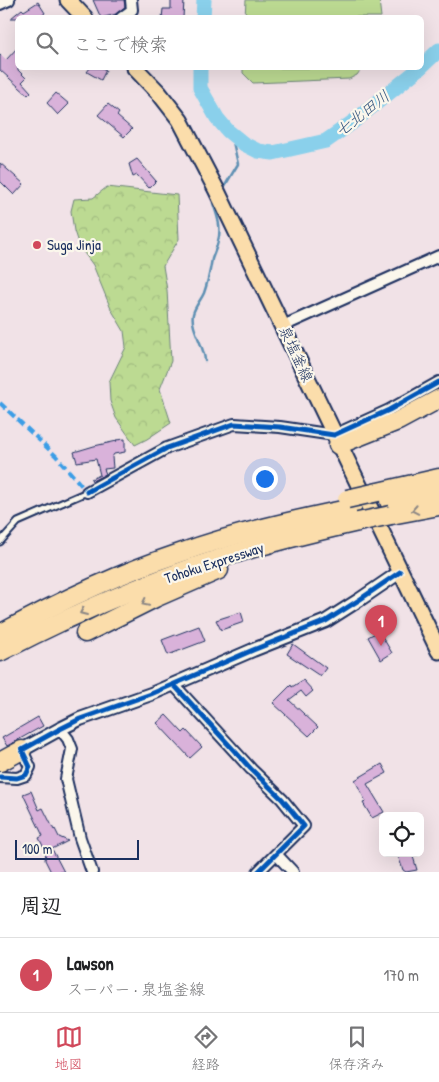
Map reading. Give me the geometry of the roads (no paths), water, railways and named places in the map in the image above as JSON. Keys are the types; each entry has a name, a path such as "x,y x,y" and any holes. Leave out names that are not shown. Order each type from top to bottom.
{"highway":[{"path":"336,440 398,421 438,400"},
{"path":"352,510 384,503 439,478"},
{"name":"Tohoku Expressway","path":"0,634 66,600 136,568 220,540 274,526 439,493"},
{"name":"Tohoku Expressway","path":"384,503 439,506"},
{"name":"Tohoku Expressway","path":"0,652 77,614 144,586 238,553 319,531 352,510"},
{"path":"85,633 163,594 256,554 319,531"},
{"path":"0,762 22,750"}],"main road":[{"path":"68,0 82,15"},
{"name":"泉塩釜線","path":"136,70 159,93 180,120 216,189 439,651"}],"street":[{"path":"0,4 9,0"},
{"path":"125,15 132,10 131,0"},
{"path":"283,326 439,256"},
{"path":"87,492 167,448 234,424 280,427 336,440 439,382"},
{"path":"0,777 17,778 26,775 30,768 22,750 60,729 80,719 174,685 253,650 326,621 400,572"},
{"path":"174,685 251,769 282,799 304,826 258,872"},
{"path":"60,729 68,739 72,749 66,779 80,838 92,872"},
{"path":"277,855 293,872"}],"lane":[{"path":"0,542 18,522 87,492"}],"waterway":[{"name":"七北田川","path":"203,15 204,0"},
{"name":"七北田川","path":"424,64 439,50"},
{"name":"七北田川","path":"200,70 200,88 217,118 228,131 244,144 258,151 273,153 326,141 353,122 418,70"},
{"path":"223,189 238,164 231,133"},
{"path":"205,361 194,325 193,314 203,296 217,246 219,231 213,203 216,200"}],"place":[{"name":"Suga Jinja","path":"37,245"},
{"name":"Lawson","path":"381,646"}]}
